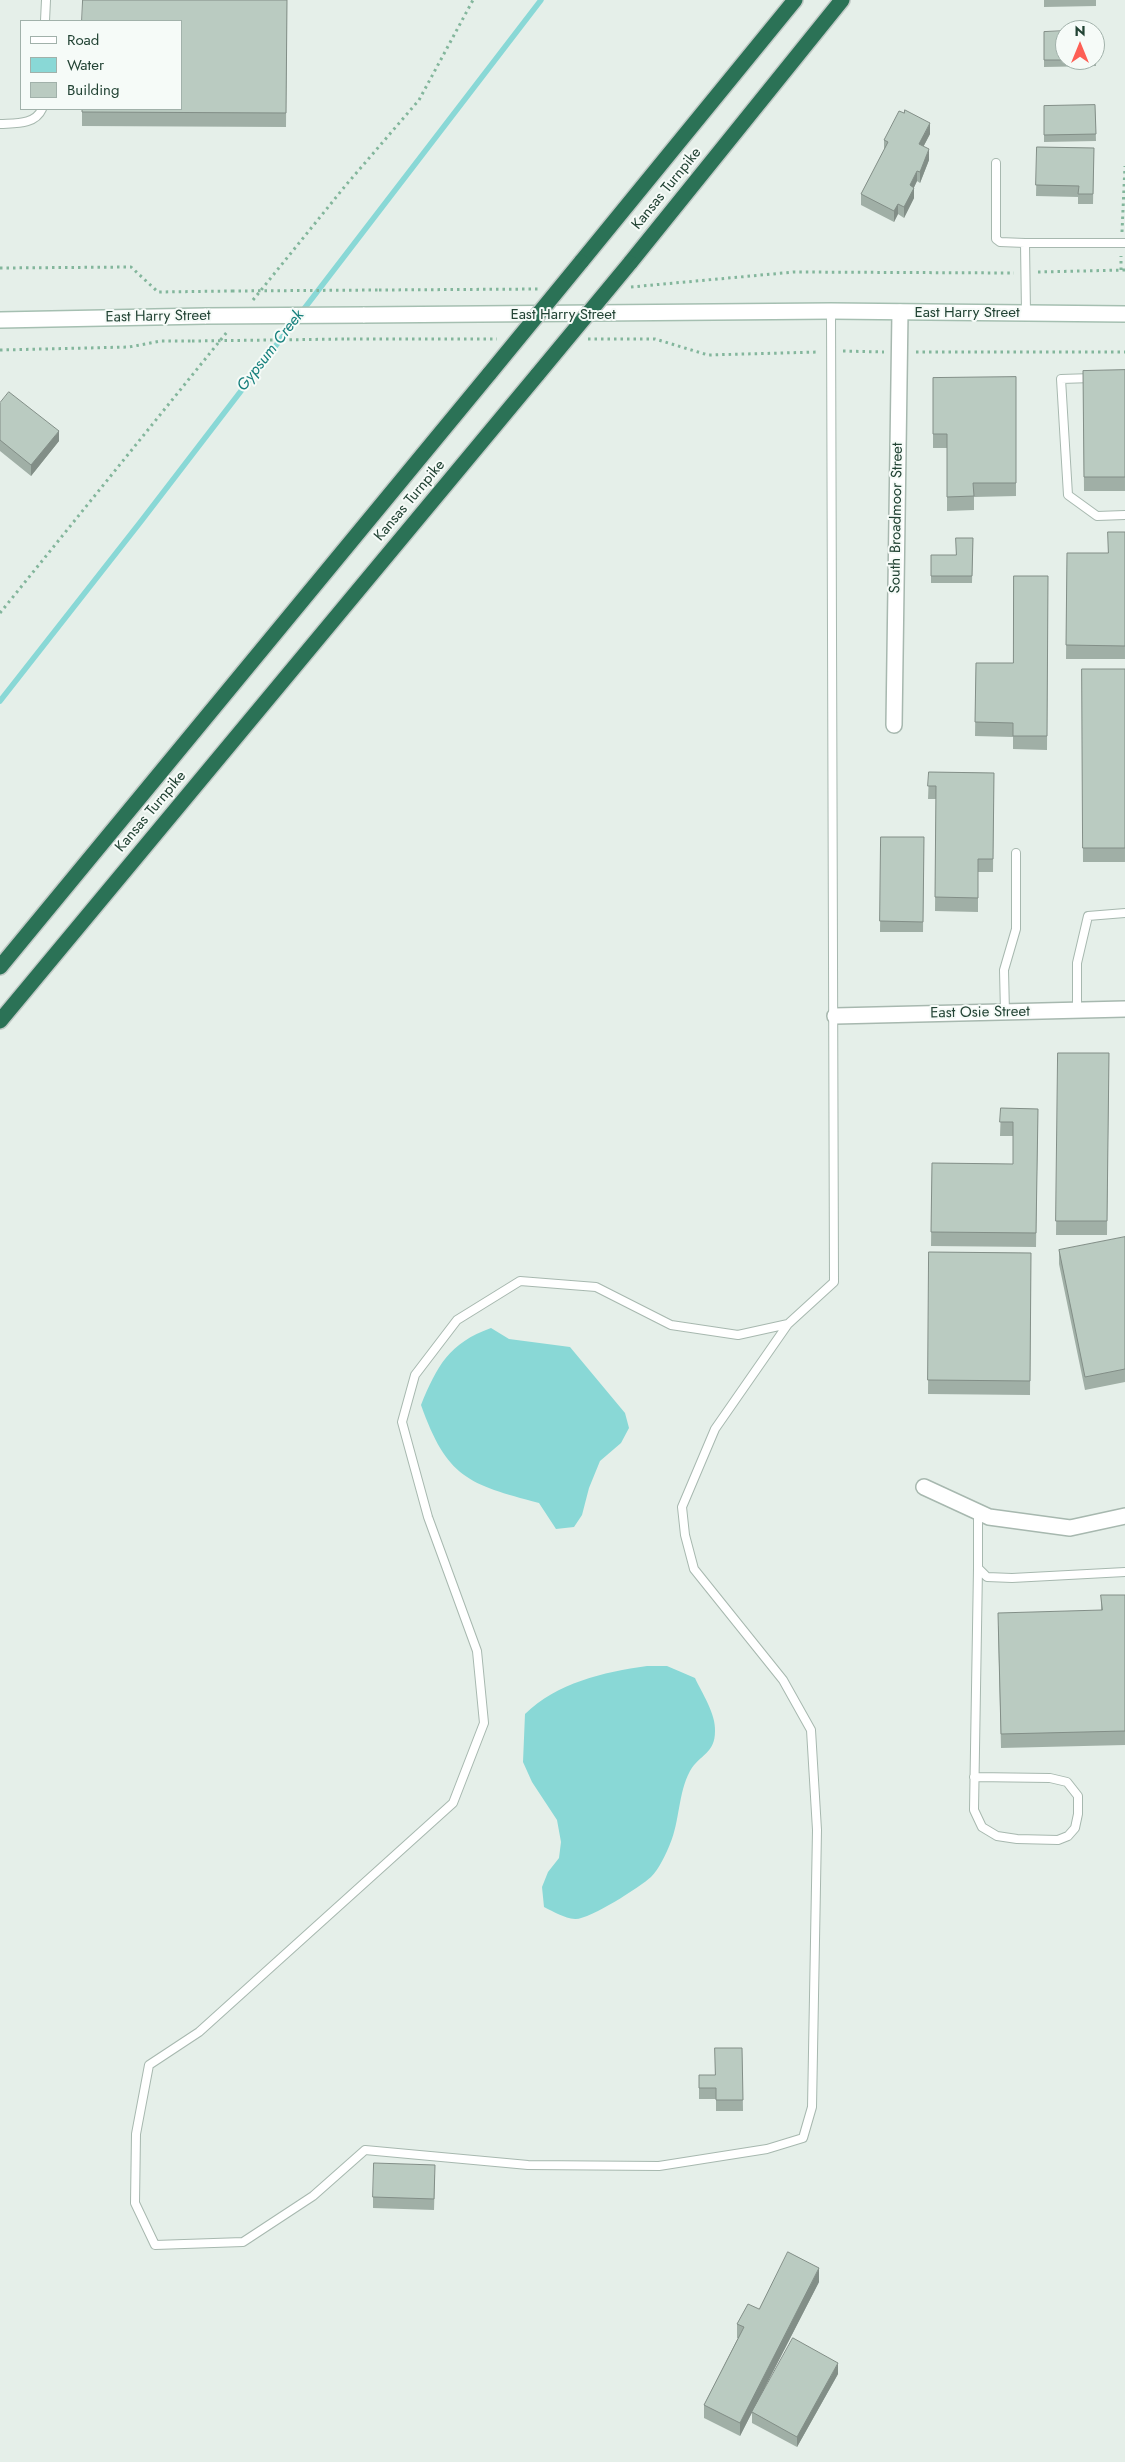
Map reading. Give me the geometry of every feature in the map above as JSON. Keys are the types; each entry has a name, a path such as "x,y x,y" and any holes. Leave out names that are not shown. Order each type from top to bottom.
{"highway":[{"name":"Kansas Turnpike","path":"0,967 795,0"},
{"name":"Kansas Turnpike","path":"0,1021 630,263 842,0"}],"main road":[{"name":"East Harry Street","path":"0,320 206,316 831,311 1125,314"},
{"name":"South Broadmoor Street","path":"894,724 900,312"},
{"name":"East Osie Street","path":"835,1016 1125,1009"},
{"path":"924,1487 989,1517 1070,1528 1125,1516"}],"lane":[{"path":"45,20 46,0"},
{"path":"0,124 28,122 39,115 42,110"},
{"path":"996,163 996,239 1000,242 1123,243"},
{"path":"1025,243 1026,313"},
{"path":"788,1324 738,1335 671,1325 596,1287 520,1281 457,1320 415,1375 402,1422 428,1517 477,1651 484,1723 453,1803 199,2032 149,2065 136,2134 134,2203 156,2245 244,2242 313,2196 365,2150 528,2165 659,2166 767,2150 804,2138 812,2108 817,1840 811,1730 782,1680 694,1570 685,1534 682,1507 715,1429 788,1324 834,1282 835,1016 831,311"},
{"path":"1098,378 1061,379 1068,495 1097,516 1125,515"},
{"path":"1004,1013 1004,970 1016,929 1016,853"},
{"path":"1077,1011 1077,963 1088,916 1125,913"},
{"path":"974,1777 1050,1778 1067,1782 1078,1796 1078,1814 1074,1828 1068,1836 1058,1840 1018,1839 997,1836 982,1827 974,1810 974,1777 978,1568 978,1512"},
{"path":"978,1568 987,1577 1012,1578 1125,1572"}],"path":[{"path":"624,287 794,272 977,274 1123,270 1125,166"},
{"path":"0,268 131,267 158,292 547,289"},
{"path":"0,350 129,347 161,341 506,339"},
{"path":"585,339 655,339 708,356 831,352 1125,352"}],"water":[{"path":"491,1328 509,1339 570,1347 625,1413 629,1428 621,1443 600,1461 589,1488 582,1515 574,1527 556,1529 539,1503 494,1490 477,1483 463,1474 451,1463 440,1448 431,1429 421,1405 439,1367 465,1341"},
{"path":"647,1666 667,1666 695,1678 708,1704 715,1724 712,1745 690,1771 683,1788 676,1826 670,1844 654,1874 614,1902 582,1918 575,1919 559,1915 544,1907 542,1887 548,1872 559,1858 561,1842 557,1820 532,1782 523,1762 525,1714 551,1694 566,1687 598,1676"}],"building":[{"path":"83,0 287,0 286,113 82,112 82,110 182,110 182,20 82,20"},
{"path":"1055,31 1055,60 1044,60 1044,32"},
{"path":"1095,105 1096,134 1044,135 1044,106"},
{"path":"905,110 930,123 919,144 929,149 920,172 917,171 910,185 914,188 904,207 898,204 894,211 861,194 888,142 884,140 899,111 904,113"},
{"path":"1037,147 1094,148 1093,194 1078,194 1079,186 1036,185"},
{"path":"1125,370 1125,477 1084,477 1083,371"},
{"path":"1016,377 1016,483 973,483 974,496 947,497 947,434 933,434 933,378"},
{"path":"9,392 59,431 31,465 0,440 0,403"},
{"path":"1108,532 1125,532 1125,646 1066,645 1067,553 1108,553"},
{"path":"956,538 973,538 972,576 931,576 931,555 956,555"},
{"path":"1014,576 1048,576 1047,736 1013,736 1013,723 975,722 976,663 1013,663"},
{"path":"1082,669 1125,669 1125,848 1083,848"},
{"path":"929,772 994,773 993,859 978,859 978,898 935,897 936,786 928,786"},
{"path":"881,837 924,837 923,922 880,921"},
{"path":"1058,1053 1109,1053 1107,1221 1056,1221"},
{"path":"1001,1108 1038,1109 1036,1233 931,1232 932,1163 1013,1164 1013,1122 1000,1122"},
{"path":"1125,1237 1125,1369 1085,1377 1059,1250"},
{"path":"929,1252 1031,1253 1030,1381 928,1380"},
{"path":"1101,1595 1125,1595 1125,1731 1001,1734 998,1613 1102,1610"},
{"path":"715,2048 742,2048 743,2100 716,2100 716,2088 699,2088 699,2075 715,2075"},
{"path":"374,2163 435,2165 434,2199 373,2197"},
{"path":"788,2252 819,2268 740,2423 704,2405 744,2327 737,2324 748,2304 759,2309"},
{"path":"793,2338 838,2363 797,2437 752,2412"}],"waterway":[{"name":"Gypsum Creek","path":"0,701 142,520 541,0"}]}
